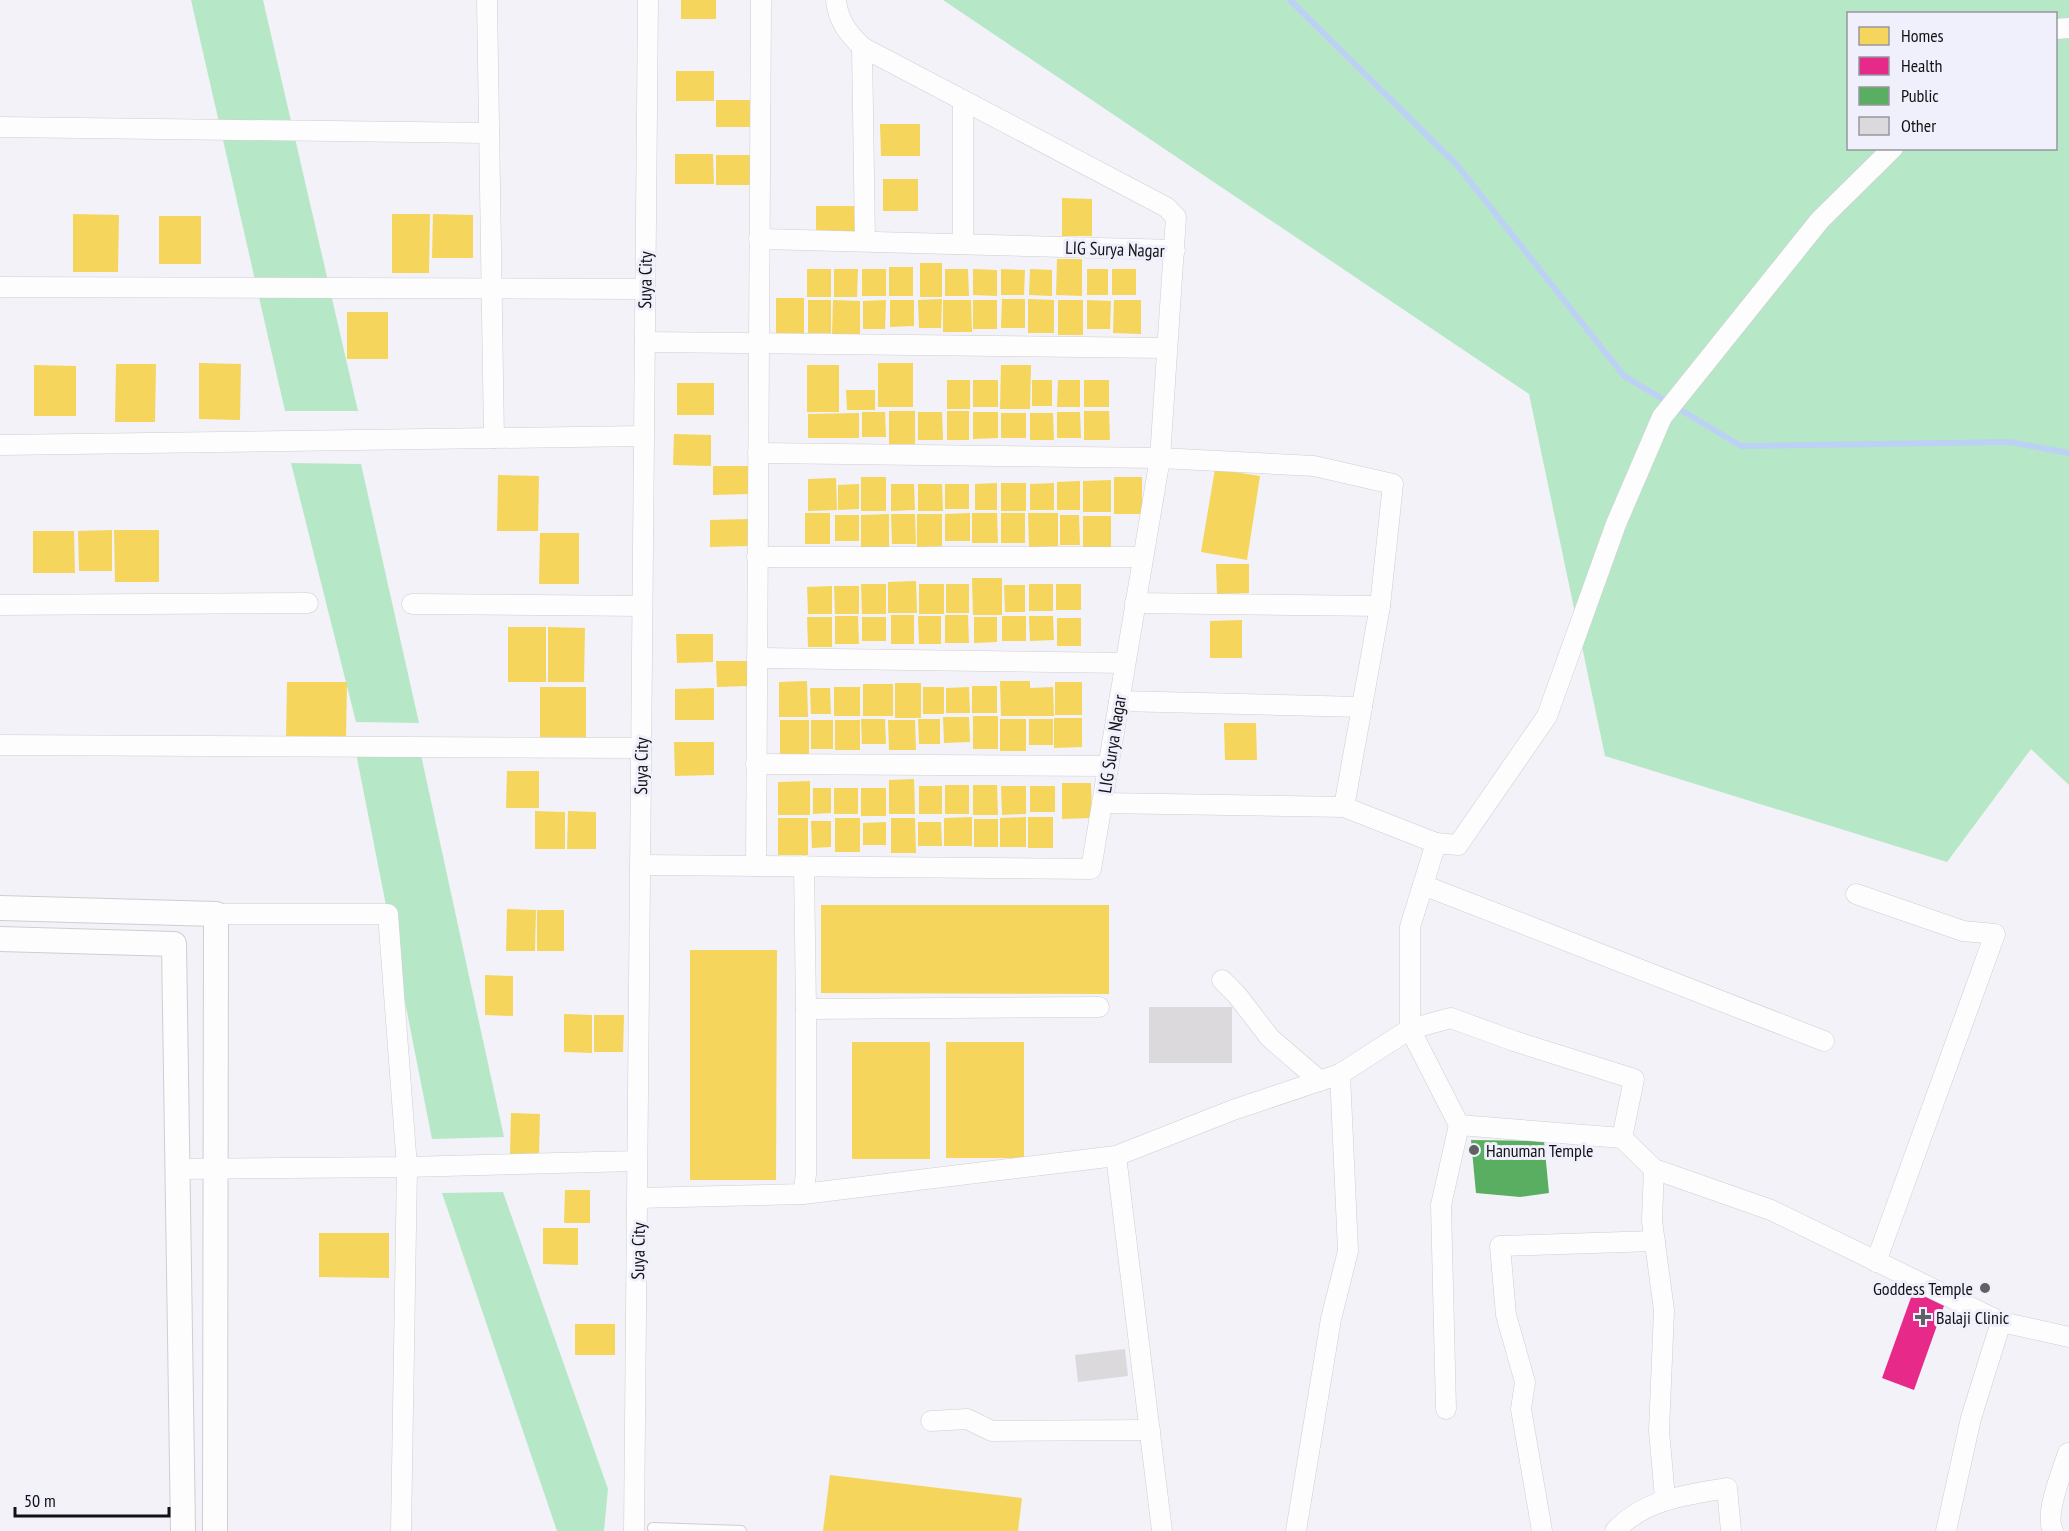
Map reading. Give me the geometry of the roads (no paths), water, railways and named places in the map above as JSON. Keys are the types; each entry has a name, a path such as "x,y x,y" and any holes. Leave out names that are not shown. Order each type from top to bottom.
{"street":[{"path":"487,0 494,438"},
{"name":"Suya City","path":"643,1530 637,1161 648,0"},
{"path":"756,866 761,0"},
{"path":"836,0 837,10 846,31 862,47 1166,207 1176,217 1175,250"},
{"path":"862,47 865,242"},
{"path":"963,100 963,244"},
{"path":"0,127 489,133"},
{"path":"1102,803 1344,807 1436,843 1458,845 1547,716 1616,524 1662,417 1820,220 1891,150"},
{"name":"LIG Surya Nagar","path":"640,865 1091,869 1160,458 1166,348 1175,250 759,239"},
{"path":"0,287 645,289"},
{"path":"645,342 1166,348"},
{"path":"0,445 644,436"},
{"path":"758,453 1160,458 1314,466 1393,484 1380,606 1344,807"},
{"path":"757,557 1142,557"},
{"path":"0,604 308,603"},
{"path":"1135,603 1380,606"},
{"path":"412,604 642,606"},
{"path":"757,658 1125,663"},
{"path":"1119,701 1362,707"},
{"path":"0,745 641,748"},
{"path":"756,764 1108,766"},
{"path":"1436,843 1410,927 1410,1029 1459,1125 1441,1205 1446,1409"},
{"path":"803,1194 806,1174 804,866"},
{"path":"1423,885 1824,1041"},
{"path":"1856,894 1963,931 1995,934 1876,1262"},
{"path":"0,908 216,914 388,914 407,1167 401,1531"},
{"path":"215,1531 216,914"},
{"path":"0,939 174,944 183,1531"},
{"path":"1222,981 1237,995 1270,1038 1320,1081"},
{"path":"806,1009 1099,1007"},
{"path":"638,1198 803,1194 1116,1156 1233,1110 1341,1074 1410,1029 1451,1018 1514,1041 1634,1079 1622,1138"},
{"path":"1296,1531 1331,1320 1348,1251 1341,1074"},
{"path":"1459,1125 1622,1138 1654,1169 1771,1210 2001,1322 2069,1336"},
{"path":"1116,1156 1162,1531"},
{"path":"176,1169 407,1167 637,1161"},
{"path":"1654,1169 1653,1221 1664,1310 1659,1431 1665,1498"},
{"path":"1542,1531 1521,1409 1525,1382 1506,1315 1500,1246 1655,1241"},
{"path":"1946,1531 1971,1418 2001,1322"},
{"path":"931,1421 967,1419 993,1431 1150,1430"},
{"path":"2053,1531 2050,1524 2054,1501 2068,1453"},
{"path":"1615,1531 1624,1521 1665,1498 1727,1488 1731,1531"}],"lane":[{"path":"643,1530 741,1531"}],"waterway":[{"path":"1290,0 1457,165 1624,376 1741,446 2010,442 2069,453"}],"place":[{"name":"Hanuman Temple","path":"1474,1150"},
{"name":"Goddess Temple","path":"1985,1288"},
{"name":"Balaji Clinic","path":"1923,1317"}]}
